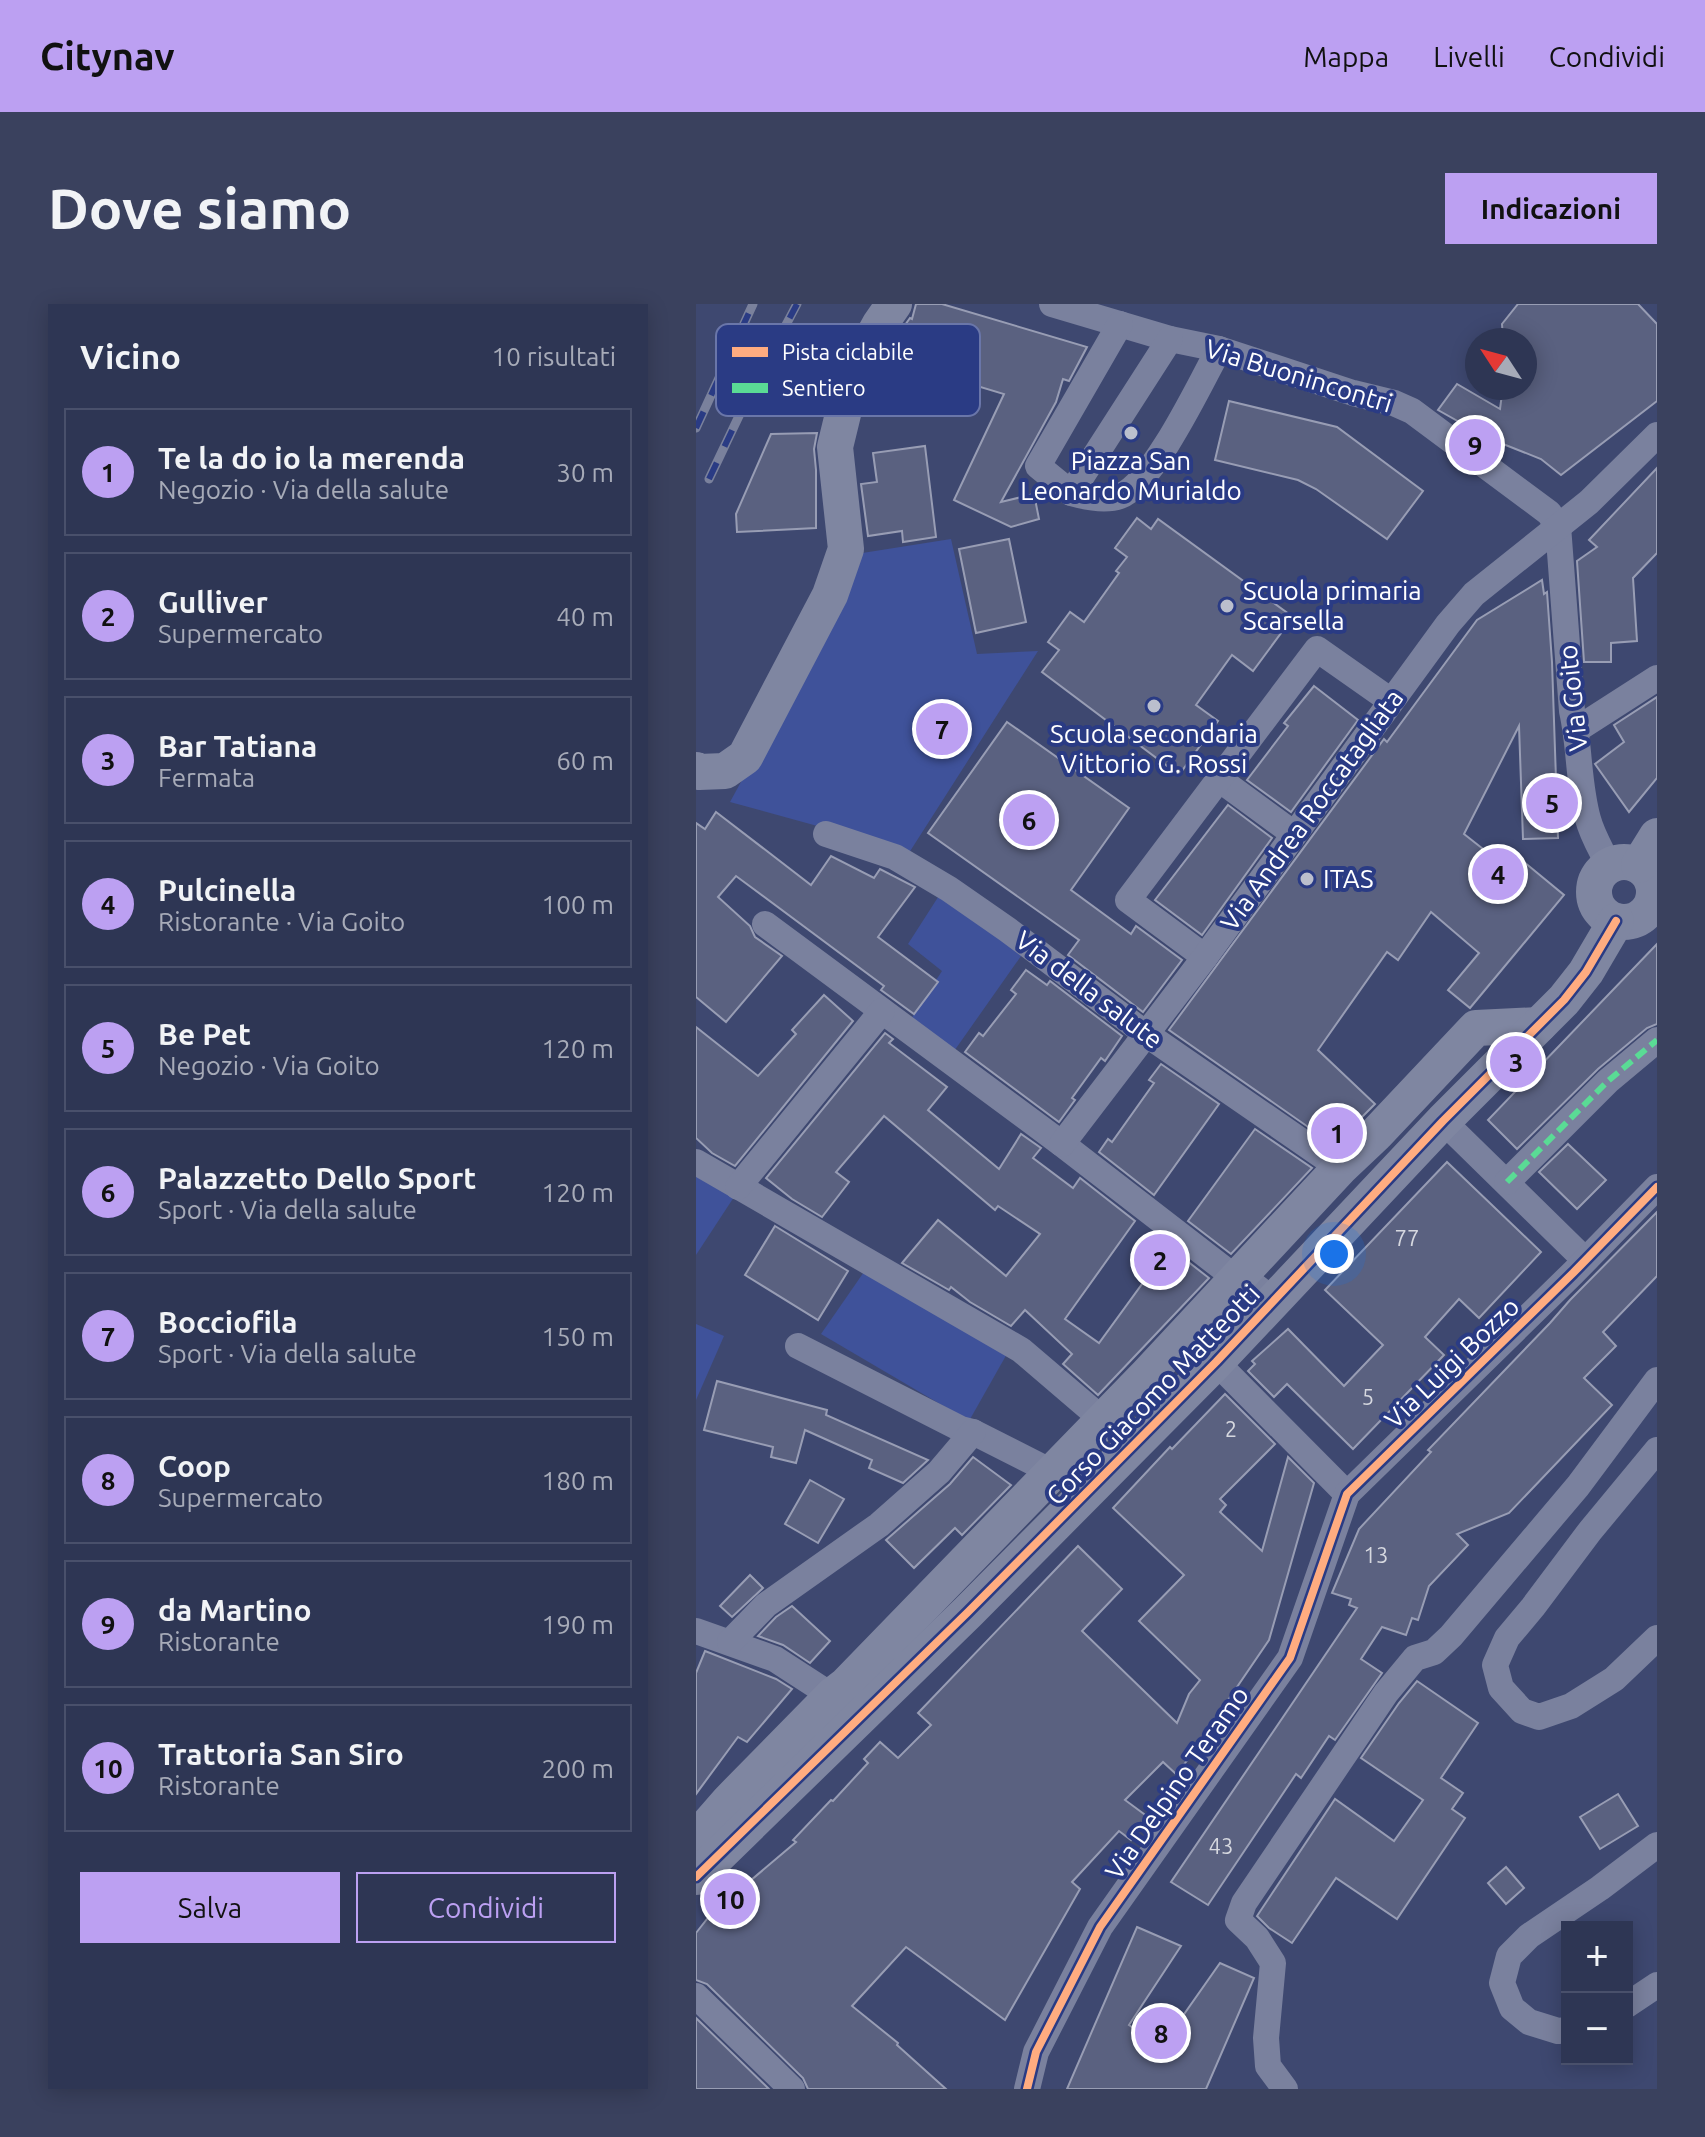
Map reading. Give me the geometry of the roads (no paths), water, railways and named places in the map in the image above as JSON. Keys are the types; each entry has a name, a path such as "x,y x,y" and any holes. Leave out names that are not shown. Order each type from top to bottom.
{"street":[{"path":"880,324 894,304"},
{"name":"Via Buonincontri","path":"1052,304 1170,339 1219,349 1353,393 1394,403 1412,411 1549,513 1558,526"},
{"path":"1120,324 1038,466 1071,493 1088,498 1120,496 1138,482 1160,456 1219,349"},
{"path":"1071,493 1170,339"},
{"path":"696,770 725,771 745,757 830,595 846,549 835,447 843,416"},
{"name":"Via Andrea Roccatagliata","path":"1062,1144 1205,957 1448,624 1474,594 1589,502 1657,435"},
{"name":"Via Goito","path":"1558,526 1572,711 1588,821 1643,870"},
{"path":"1205,957 1128,900 1317,649 1391,701"},
{"path":"1576,730 1657,678"},
{"path":"1219,779 1294,834"},
{"name":"Via della salute","path":"826,834 895,857 949,889 1146,1034 1340,1168"},
{"path":"1643,870 1653,903 1647,913 1638,919 1616,921 1607,917 1595,901 1596,881 1601,872 1643,870"},
{"name":"Corso Giacomo Matteotti","path":"696,1877 968,1612 1216,1362 1443,1121 1564,1000 1586,972 1616,921"},
{"path":"765,924 1062,1144 1224,1269 1233,1275 1241,1275 1274,1301"},
{"path":"738,1187 882,1011"},
{"name":"Corso Giacomo Matteotti","path":"696,1839 729,1801 1103,1420 1476,1028 1539,1025"},
{"path":"1507,1182 1608,1081 1657,1040"},
{"path":"1443,1121 1585,1260"},
{"path":"696,1162 1021,1350 1103,1420"},
{"name":"Via Luigi Bozzo","path":"1347,1494 1657,1187"},
{"path":"798,1346 1052,1472"},
{"path":"1216,1362 1347,1494"},
{"path":"1285,2089 1268,2066 1266,2038 1273,1963 1257,1938 1238,1920 1244,1903 1386,1693 1415,1658 1434,1652 1451,1636 1578,1486 1657,1380"},
{"path":"730,1642 766,1605 879,1525 939,1472 973,1432"},
{"path":"1657,1450 1507,1638 1495,1665 1501,1688 1522,1711 1539,1717 1571,1706 1614,1679 1657,1638"},
{"name":"Via Delpino Teramo","path":"1027,2089 1036,2052 1100,1927 1290,1658 1347,1494"},
{"path":"696,1631 775,1659 862,1716"},
{"path":"1561,2031 1529,2022 1512,2008 1502,1983 1509,1956 1529,1936 1657,1845"},
{"path":"1633,2001 1657,1985"},
{"path":"696,1996 792,2089"}],"railway":[{"path":"744,324 753,304"},
{"path":"786,324 797,304"},
{"path":"696,428 716,384"},
{"path":"709,479 739,416"}],"place":[{"name":"Piazza San Leonardo Murialdo","path":"1131,433"},
{"name":"da Martino","path":"1475,445"},
{"name":"Scuola primaria Scarsella","path":"1227,606"},
{"name":"Scuola secondaria Vittorio G. Rossi","path":"1154,706"},
{"name":"Bocciofila","path":"942,729"},
{"name":"Be Pet","path":"1552,803"},
{"name":"Palazzetto Dello Sport","path":"1029,820"},
{"name":"Pulcinella","path":"1498,874"},
{"name":"ITAS","path":"1307,879"},
{"name":"Bar Tatiana","path":"1516,1062"},
{"name":"Te la do io la merenda","path":"1337,1133"},
{"name":"Gulliver","path":"1160,1260"},
{"name":"Trattoria San Siro","path":"730,1899"},
{"name":"Coop","path":"1161,2033"}]}
